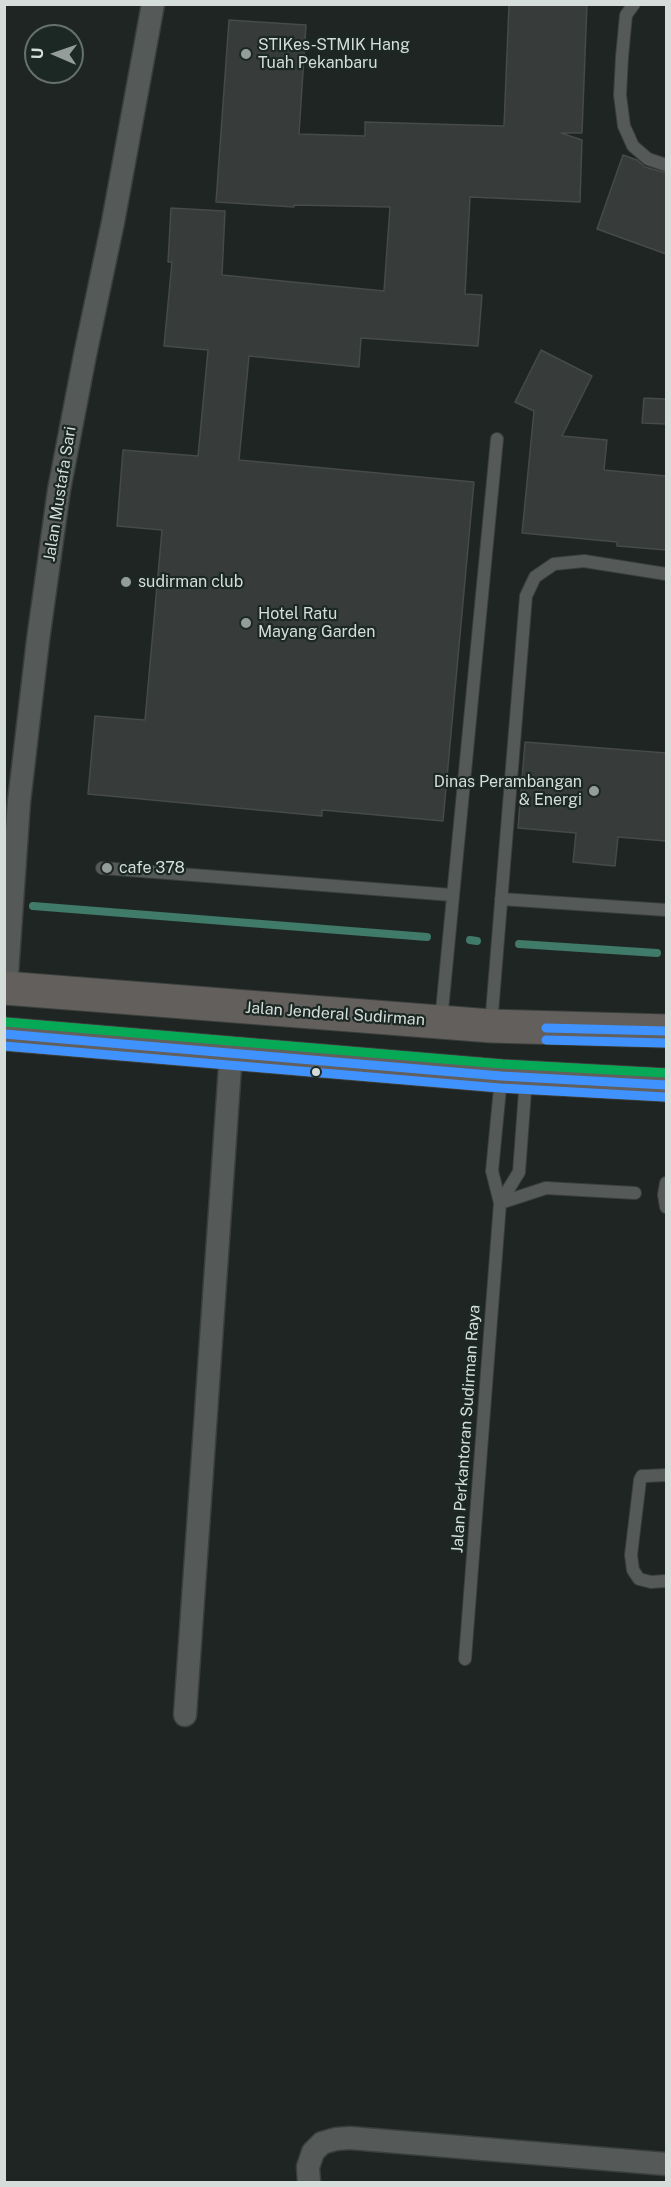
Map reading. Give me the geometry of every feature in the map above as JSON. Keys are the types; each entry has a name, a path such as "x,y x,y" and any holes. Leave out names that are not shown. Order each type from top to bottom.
{"main road":[{"name":"Jalan Jenderal Sudirman","path":"5,988 491,1026 666,1031"},
{"path":"4,1034 513,1077 666,1085"}],"street":[{"name":"Jalan Mustafa Sari","path":"5,988 19,802 59,490 114,222 153,4"},
{"path":"185,1715 231,1052"},
{"path":"309,2182 308,2168 313,2152 322,2143 343,2138 666,2164"}],"lane":[{"path":"634,4 627,15 622,57 620,95 624,126 633,146 648,159 666,165"},
{"path":"441,1022 497,439"},
{"path":"491,1026 526,596 535,577 554,564 584,561 666,574"},
{"path":"102,868 452,895"},
{"path":"501,899 666,910"},
{"name":"Jalan Perkantoran Sudirman Raya","path":"500,1203 519,1172 513,1077"},
{"name":"Jalan Perkantoran Sudirman Raya","path":"465,1659 500,1203 492,1171 513,1077"},
{"path":"666,1183 664,1195 666,1207"},
{"path":"500,1203 546,1188 635,1193"},
{"path":"666,1475 642,1476 640,1480 631,1555 633,1570 639,1579 651,1582 666,1581"}],"building":[{"path":"509,4 587,4 582,133 561,133 582,140 580,202 470,197 465,294 482,295 478,346 361,338 359,367 249,356 239,460 474,482 443,821 322,810 322,816 88,794 95,716 145,720 162,530 117,526 123,450 198,456 208,350 164,346 172,262 168,262 171,208 225,211 222,275 384,291 390,207 294,205 294,207 216,202 229,20 306,25 299,134 365,136 365,122 504,126"},
{"path":"623,155 637,160 645,167 666,173 666,254 597,229"},
{"path":"541,350 592,376 562,436 607,440 604,470 666,476 666,550 617,546 617,542 522,533 534,411 515,402"},
{"path":"644,398 666,399 666,424 642,423"},
{"name":"Dinas Perambangan & Energi","path":"525,742 666,753 666,841 618,837 615,866 573,862 576,833 518,828"}],"waterway":[{"path":"33,906 427,937"},
{"path":"470,940 477,941"},
{"path":"519,944 657,953"}],"transit line":[{"path":"5,1022 502,1064 666,1073"},
{"path":"546,1028 666,1031"},
{"path":"4,1034 501,1076 666,1085"},
{"path":"546,1040 666,1043"},
{"path":"4,1046 500,1088 665,1097"}],"place":[{"name":"STIKes-STMIK Hang Tuah Pekanbaru","path":"246,54"},
{"name":"sudirman club","path":"126,582"},
{"name":"Hotel Ratu Mayang Garden","path":"246,623"},
{"name":"Dinas Perambangan & Energi","path":"594,791"},
{"name":"cafe 378","path":"107,868"}]}
